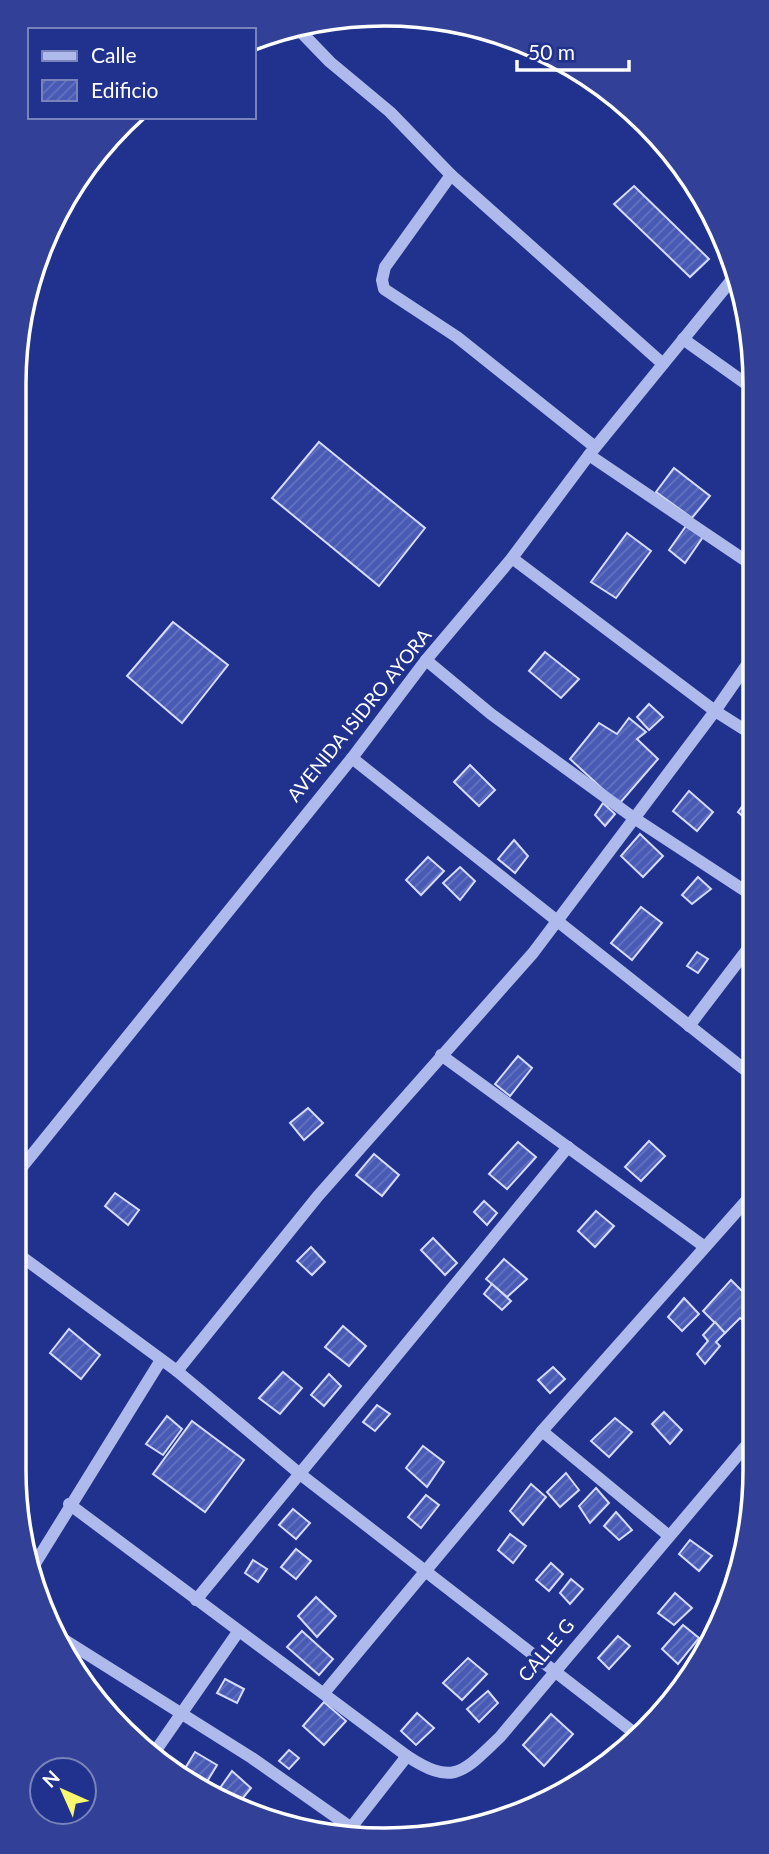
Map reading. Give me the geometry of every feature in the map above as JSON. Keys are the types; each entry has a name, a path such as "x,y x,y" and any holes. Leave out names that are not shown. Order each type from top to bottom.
{"street":[{"path":"304,35 330,62 390,112 451,175 663,364"},
{"path":"451,175 385,267 382,281 384,289 457,337 592,451 743,559"},
{"name":"AVENIDA ISIDRO AYORA","path":"26,1162 352,758 426,660 512,558 592,451 729,284"},
{"path":"683,340 743,382"},
{"path":"512,558 715,712 743,729"},
{"path":"426,660 491,714 634,818 743,889"},
{"path":"177,1371 318,1196 508,983 558,922 743,671"},
{"path":"352,758 743,1068"},
{"path":"689,1026 743,956"},
{"path":"441,1055 705,1247"},
{"path":"196,1600 568,1147"},
{"path":"324,1693 542,1431 743,1204"},
{"path":"26,1260 177,1371 300,1474 630,1730"},
{"path":"37,1559 69,1504 161,1360"},
{"path":"542,1431 668,1536"},
{"name":"CALLE G","path":"69,1504 407,1756 431,1772 442,1774 464,1769 500,1737 743,1449"},
{"path":"158,1747 238,1632"},
{"path":"72,1644 181,1712 343,1825"},
{"path":"356,1827 407,1756"}],"building":[{"path":"634,186 709,259 690,277 614,204"},
{"path":"319,442 425,528 379,586 272,498"},
{"path":"674,468 710,496 692,518 656,492"},
{"path":"686,526 703,537 685,563 669,550"},
{"path":"627,533 651,551 616,598 591,582"},
{"path":"173,622 228,665 182,723 127,676"},
{"path":"545,652 579,679 561,698 529,671"},
{"path":"649,704 663,717 649,730 637,717"},
{"path":"629,718 646,732 637,739 658,759 619,804 570,759 599,723 617,734"},
{"path":"470,765 495,790 479,806 454,782"},
{"path":"689,791 713,812 697,831 673,811"},
{"path":"603,803 615,814 605,826 595,815"},
{"path":"640,834 663,856 643,877 621,856"},
{"path":"514,840 528,856 515,873 498,859"},
{"path":"428,857 444,871 421,895 406,880"},
{"path":"460,867 475,881 460,900 443,883"},
{"path":"698,877 711,889 692,904 682,895"},
{"path":"641,907 662,923 632,960 611,943"},
{"path":"697,952 708,959 698,973 687,966"},
{"path":"518,1056 532,1068 510,1096 495,1084"},
{"path":"308,1108 323,1123 304,1140 290,1123"},
{"path":"649,1141 665,1156 641,1181 625,1167"},
{"path":"518,1142 536,1157 507,1189 489,1174"},
{"path":"374,1154 399,1175 382,1196 356,1175"},
{"path":"115,1193 139,1210 128,1225 105,1206"},
{"path":"484,1201 497,1213 487,1225 474,1212"},
{"path":"596,1211 614,1226 595,1247 578,1231"},
{"path":"433,1238 457,1263 445,1275 421,1250"},
{"path":"311,1247 325,1262 312,1275 297,1261"},
{"path":"504,1259 527,1279 507,1297 486,1279"},
{"path":"731,1280 743,1292 743,1320 740,1318 725,1333 703,1311"},
{"path":"492,1284 511,1301 502,1310 484,1294"},
{"path":"684,1298 699,1314 682,1331 668,1317"},
{"path":"715,1322 725,1333 716,1342 720,1346 705,1364 697,1354 708,1341 703,1335"},
{"path":"343,1326 366,1346 349,1366 325,1347"},
{"path":"69,1329 100,1355 81,1379 50,1353"},
{"path":"553,1367 565,1379 550,1393 538,1380"},
{"path":"283,1372 302,1388 280,1414 259,1398"},
{"path":"329,1374 341,1386 324,1406 311,1395"},
{"path":"377,1405 390,1414 375,1431 363,1422"},
{"path":"664,1412 682,1430 670,1444 652,1424"},
{"path":"167,1416 182,1429 163,1455 146,1444"},
{"path":"615,1418 632,1432 609,1457 591,1441"},
{"path":"192,1421 244,1460 205,1512 153,1474"},
{"path":"423,1446 444,1462 427,1487 406,1468"},
{"path":"566,1473 579,1490 560,1507 547,1492"},
{"path":"531,1484 546,1497 523,1525 510,1511"},
{"path":"596,1488 609,1503 590,1523 579,1506"},
{"path":"426,1495 439,1505 421,1528 408,1517"},
{"path":"293,1509 310,1523 296,1539 279,1525"},
{"path":"616,1512 632,1530 619,1540 604,1526"},
{"path":"510,1534 526,1546 513,1563 498,1550"},
{"path":"690,1540 712,1556 699,1571 679,1554"},
{"path":"296,1549 311,1561 296,1579 281,1567"},
{"path":"253,1560 267,1569 258,1582 245,1573"},
{"path":"551,1563 563,1574 549,1591 536,1580"},
{"path":"571,1579 583,1589 570,1604 560,1593"},
{"path":"675,1593 692,1608 674,1625 658,1613"},
{"path":"316,1597 336,1616 317,1637 298,1616"},
{"path":"683,1625 699,1638 678,1664 662,1649"},
{"path":"302,1631 333,1659 319,1675 287,1647"},
{"path":"618,1636 630,1646 609,1669 598,1658"},
{"path":"468,1658 487,1674 462,1700 443,1683"},
{"path":"225,1679 244,1689 237,1703 217,1693"},
{"path":"488,1691 498,1703 479,1722 467,1709"},
{"path":"324,1702 346,1721 324,1745 303,1726"},
{"path":"417,1713 434,1728 416,1745 401,1731"},
{"path":"551,1714 573,1734 544,1766 523,1745"},
{"path":"289,1750 299,1758 289,1769 279,1761"},
{"path":"195,1752 217,1765 207,1781 186,1767"},
{"path":"232,1771 251,1788 243,1798 220,1788"}]}
